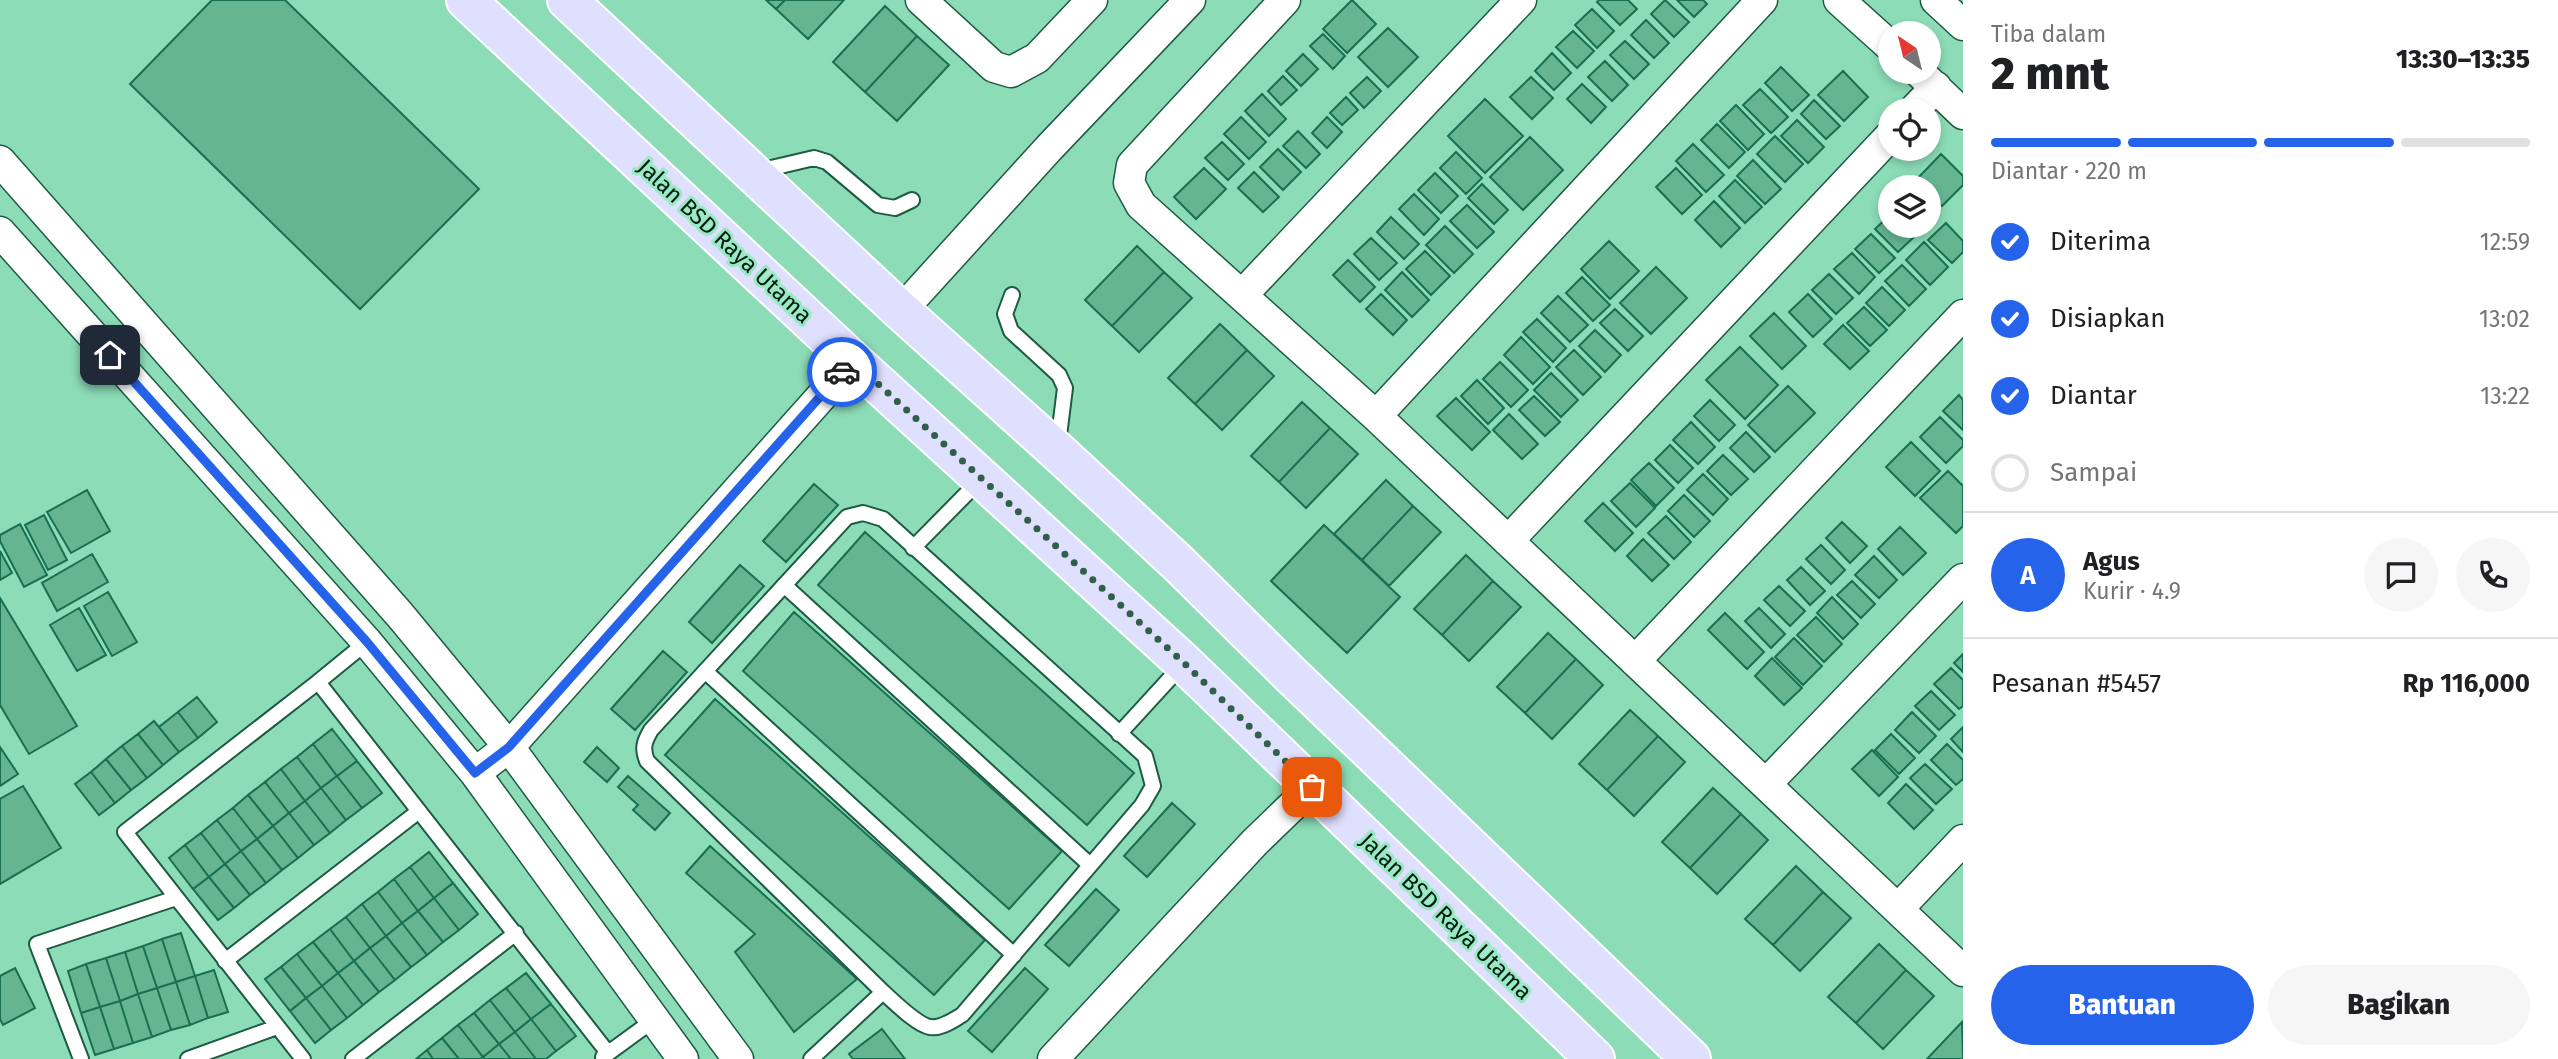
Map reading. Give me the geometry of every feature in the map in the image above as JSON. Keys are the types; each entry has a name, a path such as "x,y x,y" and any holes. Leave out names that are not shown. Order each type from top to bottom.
{"main road":[{"name":"Jalan BSD Raya Utama","path":"466,0 853,361 1184,663 1595,1059"},
{"path":"567,0 751,173 1179,564 1691,1059"}],"street":[{"path":"921,0 994,67 1011,72 1037,58 1092,0"},
{"path":"901,311 1049,148 1189,0"},
{"path":"1285,0 1132,165 1129,183 1141,205 1376,415 1963,971"},
{"path":"1242,295 1521,0"},
{"path":"1376,415 1762,0"},
{"path":"1839,0 1878,35"},
{"path":"1936,0 1963,25"},
{"path":"1932,84 1963,114"},
{"path":"1508,541 1878,148"},
{"path":"0,161 400,615 509,747 738,1059"},
{"path":"0,232 367,642 475,773 683,1059"},
{"path":"1635,661 1963,315"},
{"path":"475,773 509,747 853,361"},
{"path":"1766,784 1963,579"},
{"path":"1054,1059 1255,842 1312,787"},
{"path":"1898,909 1963,840"}],"lane":[{"path":"751,173 814,158 827,162 877,205 895,208 912,200"},
{"path":"1012,295 1006,314 1011,331 1059,375 1065,388 1057,451"},
{"path":"914,548 981,478"},
{"path":"863,513 883,519 914,548 1145,756 1153,786 1142,805 962,1015 943,1025 930,1027 921,1023 883,992 647,761 643,742 847,517 863,513"},
{"path":"784,584 1090,865"},
{"path":"303,1059 125,832 367,642"},
{"path":"1119,734 1184,663"},
{"path":"705,671 1014,955"},
{"path":"318,682 516,933 604,1056 655,1018"},
{"path":"225,961 419,811"},
{"path":"81,1059 37,944 176,898"},
{"path":"354,1059 516,933"},
{"path":"811,1059 883,992"},
{"path":"188,1059 277,1027"}],"building":[{"path":"212,0 285,0 479,189 360,309 130,84"},
{"path":"766,0 785,0 776,9"},
{"path":"785,0 844,0 808,39 776,9"},
{"path":"1352,0 1376,24 1347,53 1323,29"},
{"path":"1628,0 1637,9 1620,25 1597,2"},
{"path":"1665,0 1689,22 1674,37 1651,14"},
{"path":"1677,0 1703,0 1707,4 1694,17"},
{"path":"885,6 917,36 865,92 833,62"},
{"path":"1592,9 1614,31 1597,48 1575,25"},
{"path":"1646,20 1669,43 1654,58 1631,35"},
{"path":"1388,28 1418,57 1388,87 1358,57"},
{"path":"1573,31 1594,51 1577,68 1556,47"},
{"path":"1323,34 1345,56 1333,69 1310,46"},
{"path":"917,36 949,65 897,121 865,92"},
{"path":"1625,41 1649,64 1634,79 1610,55"},
{"path":"1552,53 1571,73 1554,90 1535,71"},
{"path":"1303,54 1318,69 1301,86 1286,71"},
{"path":"1605,61 1628,85 1612,101 1588,77"},
{"path":"1781,67 1809,95 1792,111 1765,83"},
{"path":"1843,71 1868,97 1844,121 1818,95"},
{"path":"1283,76 1297,90 1281,105 1268,91"},
{"path":"1367,77 1381,91 1364,108 1350,93"},
{"path":"1531,77 1553,98 1532,119 1510,97"},
{"path":"1582,84 1606,107 1591,123 1567,99"},
{"path":"1760,89 1788,117 1771,133 1743,105"},
{"path":"1262,94 1286,119 1269,136 1245,111"},
{"path":"1346,97 1358,110 1342,125 1330,113"},
{"path":"1485,99 1523,136 1485,173 1448,136"},
{"path":"1814,100 1840,126 1826,139 1801,114"},
{"path":"1736,105 1764,134 1748,150 1720,121"},
{"path":"1241,117 1266,142 1249,159 1224,134"},
{"path":"1327,117 1342,132 1327,148 1312,133"},
{"path":"1797,120 1824,147 1808,163 1781,136"},
{"path":"1717,124 1745,152 1729,168 1701,140"},
{"path":"1298,131 1320,154 1306,168 1283,146"},
{"path":"1775,136 1803,164 1785,182 1757,154"},
{"path":"1530,137 1563,170 1523,210 1490,177"},
{"path":"1222,142 1244,164 1228,180 1205,158"},
{"path":"1693,144 1724,175 1706,192 1676,161"},
{"path":"1278,149 1301,172 1283,190 1260,167"},
{"path":"1456,152 1482,178 1466,194 1440,168"},
{"path":"1941,154 1963,176 1963,185 1942,206 1941,175 1921,175 1934,161 1941,161"},
{"path":"1753,160 1781,189 1765,204 1737,176"},
{"path":"1204,168 1226,189 1196,219 1174,197"},
{"path":"1676,168 1702,195 1682,214 1656,187"},
{"path":"1254,172 1279,197 1263,212 1238,188"},
{"path":"1435,173 1458,196 1441,213 1418,190"},
{"path":"1735,180 1762,207 1745,223 1719,196"},
{"path":"1482,184 1508,210 1494,224 1468,198"},
{"path":"1414,194 1439,219 1424,235 1399,209"},
{"path":"1714,201 1740,228 1721,247 1695,220"},
{"path":"1467,205 1494,232 1477,248 1450,221"},
{"path":"1391,217 1419,244 1404,259 1377,232"},
{"path":"1946,223 1963,241 1963,252 1952,263 1928,240 1941,238 1941,228"},
{"path":"1445,226 1473,254 1454,273 1426,245"},
{"path":"1871,234 1895,258 1879,273 1855,249"},
{"path":"1371,238 1397,263 1379,280 1354,254"},
{"path":"1884,238 1913,238 1898,252"},
{"path":"1609,241 1639,271 1610,299 1581,269"},
{"path":"1924,242 1948,267 1930,285 1906,260"},
{"path":"1137,246 1164,272 1112,326 1085,300"},
{"path":"1425,251 1450,276 1431,295 1406,269"},
{"path":"1852,253 1875,277 1859,294 1834,269"},
{"path":"1348,260 1375,287 1360,302 1333,275"},
{"path":"1902,265 1926,289 1909,306 1885,281"},
{"path":"1656,267 1687,298 1651,334 1620,303"},
{"path":"1164,272 1192,298 1139,352 1112,326"},
{"path":"1402,272 1429,300 1412,317 1385,290"},
{"path":"1829,274 1853,298 1836,314 1812,290"},
{"path":"1582,277 1610,305 1593,321 1566,293"},
{"path":"1882,287 1905,310 1889,326 1866,303"},
{"path":"1381,294 1407,320 1393,335 1366,309"},
{"path":"1808,294 1832,319 1813,337 1789,312"},
{"path":"1558,296 1588,325 1570,342 1541,313"},
{"path":"1864,307 1887,330 1870,346 1847,323"},
{"path":"1615,309 1643,336 1628,351 1600,323"},
{"path":"1774,313 1806,346 1782,369 1750,336"},
{"path":"1537,319 1566,348 1553,362 1523,332"},
{"path":"1220,324 1247,350 1195,404 1168,378"},
{"path":"1843,325 1869,351 1850,369 1824,344"},
{"path":"1595,330 1621,355 1605,372 1579,346"},
{"path":"1521,337 1550,367 1533,384 1504,355"},
{"path":"1740,347 1778,385 1745,419 1706,380"},
{"path":"1247,350 1274,376 1222,430 1195,404"},
{"path":"1574,350 1601,377 1583,395 1556,367"},
{"path":"1500,362 1528,390 1511,407 1483,379"},
{"path":"1551,373 1578,400 1561,417 1534,390"},
{"path":"1477,380 1504,408 1488,424 1461,396"},
{"path":"1788,386 1815,413 1775,452 1748,425"},
{"path":"1959,395 1963,400 1963,430 1943,411"},
{"path":"1534,396 1560,422 1545,436 1519,410"},
{"path":"1456,398 1490,432 1472,450 1437,416"},
{"path":"1710,400 1735,425 1719,441 1694,416"},
{"path":"1302,402 1330,428 1279,482 1251,456"},
{"path":"1509,414 1538,444 1522,459 1493,430"},
{"path":"1940,417 1963,440 1963,446 1946,463 1920,437"},
{"path":"1691,422 1715,447 1698,464 1673,440"},
{"path":"1330,428 1358,454 1306,508 1279,482"},
{"path":"1746,432 1770,457 1754,472 1730,448"},
{"path":"1911,442 1940,471 1915,496 1886,467"},
{"path":"1670,445 1693,468 1678,483 1655,460"},
{"path":"1723,455 1748,479 1731,495 1707,471"},
{"path":"1649,463 1674,488 1656,506 1631,480"},
{"path":"1948,471 1963,486 1963,526 1956,533 1920,498"},
{"path":"1703,474 1728,499 1713,515 1687,490"},
{"path":"1386,480 1413,506 1362,560 1334,534"},
{"path":"1630,483 1655,508 1636,527 1611,501"},
{"path":"814,484 838,505 786,562 763,541"},
{"path":"87,490 110,531 71,553 47,512"},
{"path":"1684,495 1710,521 1694,537 1668,511"},
{"path":"1603,503 1633,533 1615,551 1585,521"},
{"path":"1413,506 1441,532 1389,586 1362,560"},
{"path":"44,515 67,560 48,570 25,525"},
{"path":"1666,516 1691,542 1674,559 1648,533"},
{"path":"1842,522 1867,546 1850,563 1826,538"},
{"path":"20,524 47,575 24,587 0,541 0,535"},
{"path":"1324,525 1400,597 1347,653 1271,581"},
{"path":"1900,527 1926,553 1903,575 1878,549"},
{"path":"865,532 1134,773 1087,825 818,585"},
{"path":"1643,539 1669,565 1652,581 1627,556"},
{"path":"1821,545 1845,570 1831,584 1806,559"},
{"path":"0,551 12,573 0,580"},
{"path":"92,554 108,582 57,611 42,583"},
{"path":"1466,555 1493,581 1442,635 1414,609"},
{"path":"1874,556 1897,580 1879,598 1855,575"},
{"path":"740,565 764,586 712,643 689,622"},
{"path":"1801,567 1825,591 1810,605 1787,580"},
{"path":"1493,581 1521,607 1469,661 1442,635"},
{"path":"1852,581 1875,604 1861,618 1837,595"},
{"path":"1779,586 1805,611 1790,626 1764,600"},
{"path":"108,592 137,642 112,656 84,606"},
{"path":"1832,597 1858,624 1843,639 1817,613"},
{"path":"0,598 77,726 29,754 0,705"},
{"path":"79,608 106,655 77,671 50,625"},
{"path":"1759,608 1785,634 1771,648 1745,621"},
{"path":"794,612 1062,851 1009,909 743,671"},
{"path":"1725,613 1764,652 1747,669 1708,630"},
{"path":"1816,617 1842,644 1824,662 1797,635"},
{"path":"1548,633 1576,659 1525,713 1497,687"},
{"path":"1794,638 1822,666 1803,685 1775,657"},
{"path":"663,651 687,672 635,730 611,709"},
{"path":"1963,654 1963,672 1954,663"},
{"path":"1772,658 1802,688 1784,705 1755,676"},
{"path":"1576,659 1603,685 1552,739 1525,713"},
{"path":"1951,668 1963,680 1963,706 1959,709 1934,684"},
{"path":"1931,691 1955,715 1939,730 1915,706"},
{"path":"197,697 217,722 198,738 178,712"},
{"path":"715,699 985,940 934,995 665,755"},
{"path":"1630,710 1658,736 1607,790 1579,764"},
{"path":"178,712 198,738 179,752 159,727"},
{"path":"1912,712 1936,736 1919,753 1895,730"},
{"path":"154,721 179,752 163,765 138,734"},
{"path":"1963,727 1963,752 1951,739"},
{"path":"332,729 357,761 337,776 313,744"},
{"path":"138,734 163,765 147,778 122,746"},
{"path":"1891,734 1915,758 1899,774 1875,750"},
{"path":"1658,736 1685,762 1634,816 1607,790"},
{"path":"313,744 337,776 321,788 297,757"},
{"path":"1947,744 1963,760 1963,779 1956,785 1931,760"},
{"path":"122,746 147,778 131,790 106,759"},
{"path":"0,747 18,774 0,786"},
{"path":"597,747 619,768 607,782 584,762"},
{"path":"1872,750 1898,777 1879,796 1852,769"},
{"path":"297,757 321,788 305,801 281,769"},
{"path":"106,759 131,790 115,803 91,772"},
{"path":"357,761 382,793 362,808 337,776"},
{"path":"1925,764 1952,789 1936,804 1910,778"},
{"path":"281,769 305,801 289,813 265,782"},
{"path":"91,772 115,803 99,815 75,784"},
{"path":"337,776 362,808 346,820 321,788"},
{"path":"628,776 670,813 655,830 633,810 638,805 618,787"},
{"path":"265,782 289,813 273,826 248,795"},
{"path":"1906,784 1933,810 1914,829 1888,803"},
{"path":"23,786 61,848 0,884 0,799"},
{"path":"321,788 346,820 330,833 305,801"},
{"path":"1713,788 1741,814 1690,868 1662,842"},
{"path":"248,795 273,826 257,839 233,808"},
{"path":"305,801 330,833 314,845 289,813"},
{"path":"1172,803 1195,824 1147,877 1124,856"},
{"path":"233,808 257,839 241,851 217,820"},
{"path":"289,813 314,845 298,858 273,826"},
{"path":"1741,814 1768,840 1717,894 1690,868"},
{"path":"217,820 241,851 225,864 201,833"},
{"path":"273,826 298,858 282,870 257,839"},
{"path":"201,833 225,864 209,877 185,845"},
{"path":"257,839 282,870 266,883 241,851"},
{"path":"185,845 209,877 193,889 169,858"},
{"path":"710,846 857,979 794,1032 735,952 755,934 686,873"},
{"path":"241,851 266,883 250,895 225,864"},
{"path":"429,852 453,883 434,898 410,867"},
{"path":"225,864 250,895 234,908 209,877"},
{"path":"1796,866 1823,892 1773,945 1745,919"},
{"path":"410,867 434,898 418,911 394,879"},
{"path":"209,877 234,908 218,920 193,889"},
{"path":"394,879 418,911 402,923 378,892"},
{"path":"453,883 478,914 459,930 434,898"},
{"path":"1096,889 1119,910 1069,966 1045,945"},
{"path":"378,892 402,923 386,936 362,904"},
{"path":"1823,892 1851,918 1800,971 1773,945"},
{"path":"434,898 459,930 443,942 418,911"},
{"path":"362,904 386,936 370,948 346,917"},
{"path":"418,911 443,942 427,955 402,923"},
{"path":"346,917 370,948 354,961 330,929"},
{"path":"402,923 427,955 411,967 386,936"},
{"path":"330,929 354,961 338,973 313,942"},
{"path":"181,933 195,976 176,982 162,939"},
{"path":"386,936 411,967 395,980 370,948"},
{"path":"162,939 176,982 157,988 143,946"},
{"path":"313,942 338,973 322,986 297,954"},
{"path":"1879,944 1906,970 1856,1023 1828,997"},
{"path":"143,946 157,988 138,994 125,952"},
{"path":"370,948 395,980 379,992 354,961"},
{"path":"125,952 138,994 120,1001 106,958"},
{"path":"297,954 322,986 306,998 281,967"},
{"path":"106,958 120,1001 100,1007 86,964"},
{"path":"354,961 379,992 363,1005 338,973"},
{"path":"86,964 100,1007 81,1013 68,971"},
{"path":"281,967 306,998 290,1011 265,979"},
{"path":"15,968 35,1008 3,1025 0,1019 0,976"},
{"path":"1025,968 1048,989 992,1052 968,1031"},
{"path":"214,970 228,1012 208,1018 195,976"},
{"path":"1906,970 1934,996 1883,1049 1856,1023"},
{"path":"338,973 363,1005 347,1018 322,986"},
{"path":"526,973 551,1004 531,1019 506,988"},
{"path":"195,976 208,1018 190,1025 176,982"},
{"path":"176,982 190,1025 171,1030 157,988"},
{"path":"322,986 347,1018 331,1030 306,998"},
{"path":"157,988 171,1030 152,1037 138,994"},
{"path":"506,988 531,1019 515,1032 490,1000"},
{"path":"138,994 152,1037 133,1043 120,1001"},
{"path":"306,998 331,1030 315,1043 290,1011"},
{"path":"490,1000 515,1032 499,1044 474,1013"},
{"path":"120,1001 133,1043 114,1049 100,1007"},
{"path":"551,1004 576,1036 556,1051 531,1019"},
{"path":"100,1007 114,1049 95,1055 81,1013"},
{"path":"474,1013 499,1044 483,1057 458,1025"},
{"path":"531,1019 556,1051 546,1059 536,1059 515,1032"},
{"path":"1962,1022 1963,1059 1927,1059"},
{"path":"458,1025 483,1057 459,1059 442,1038"},
{"path":"882,1029 905,1059 853,1059 849,1054"},
{"path":"515,1032 536,1059 511,1059 499,1044"},
{"path":"442,1038 459,1059 433,1059 427,1050"},
{"path":"499,1044 511,1059 483,1057"},
{"path":"427,1050 433,1059 416,1059"}],"way so far":[{"path":"842,372 853,361 1184,663 1312,787"}],"route":[{"path":"110,355 367,642 475,773 509,747 842,372"}]}
